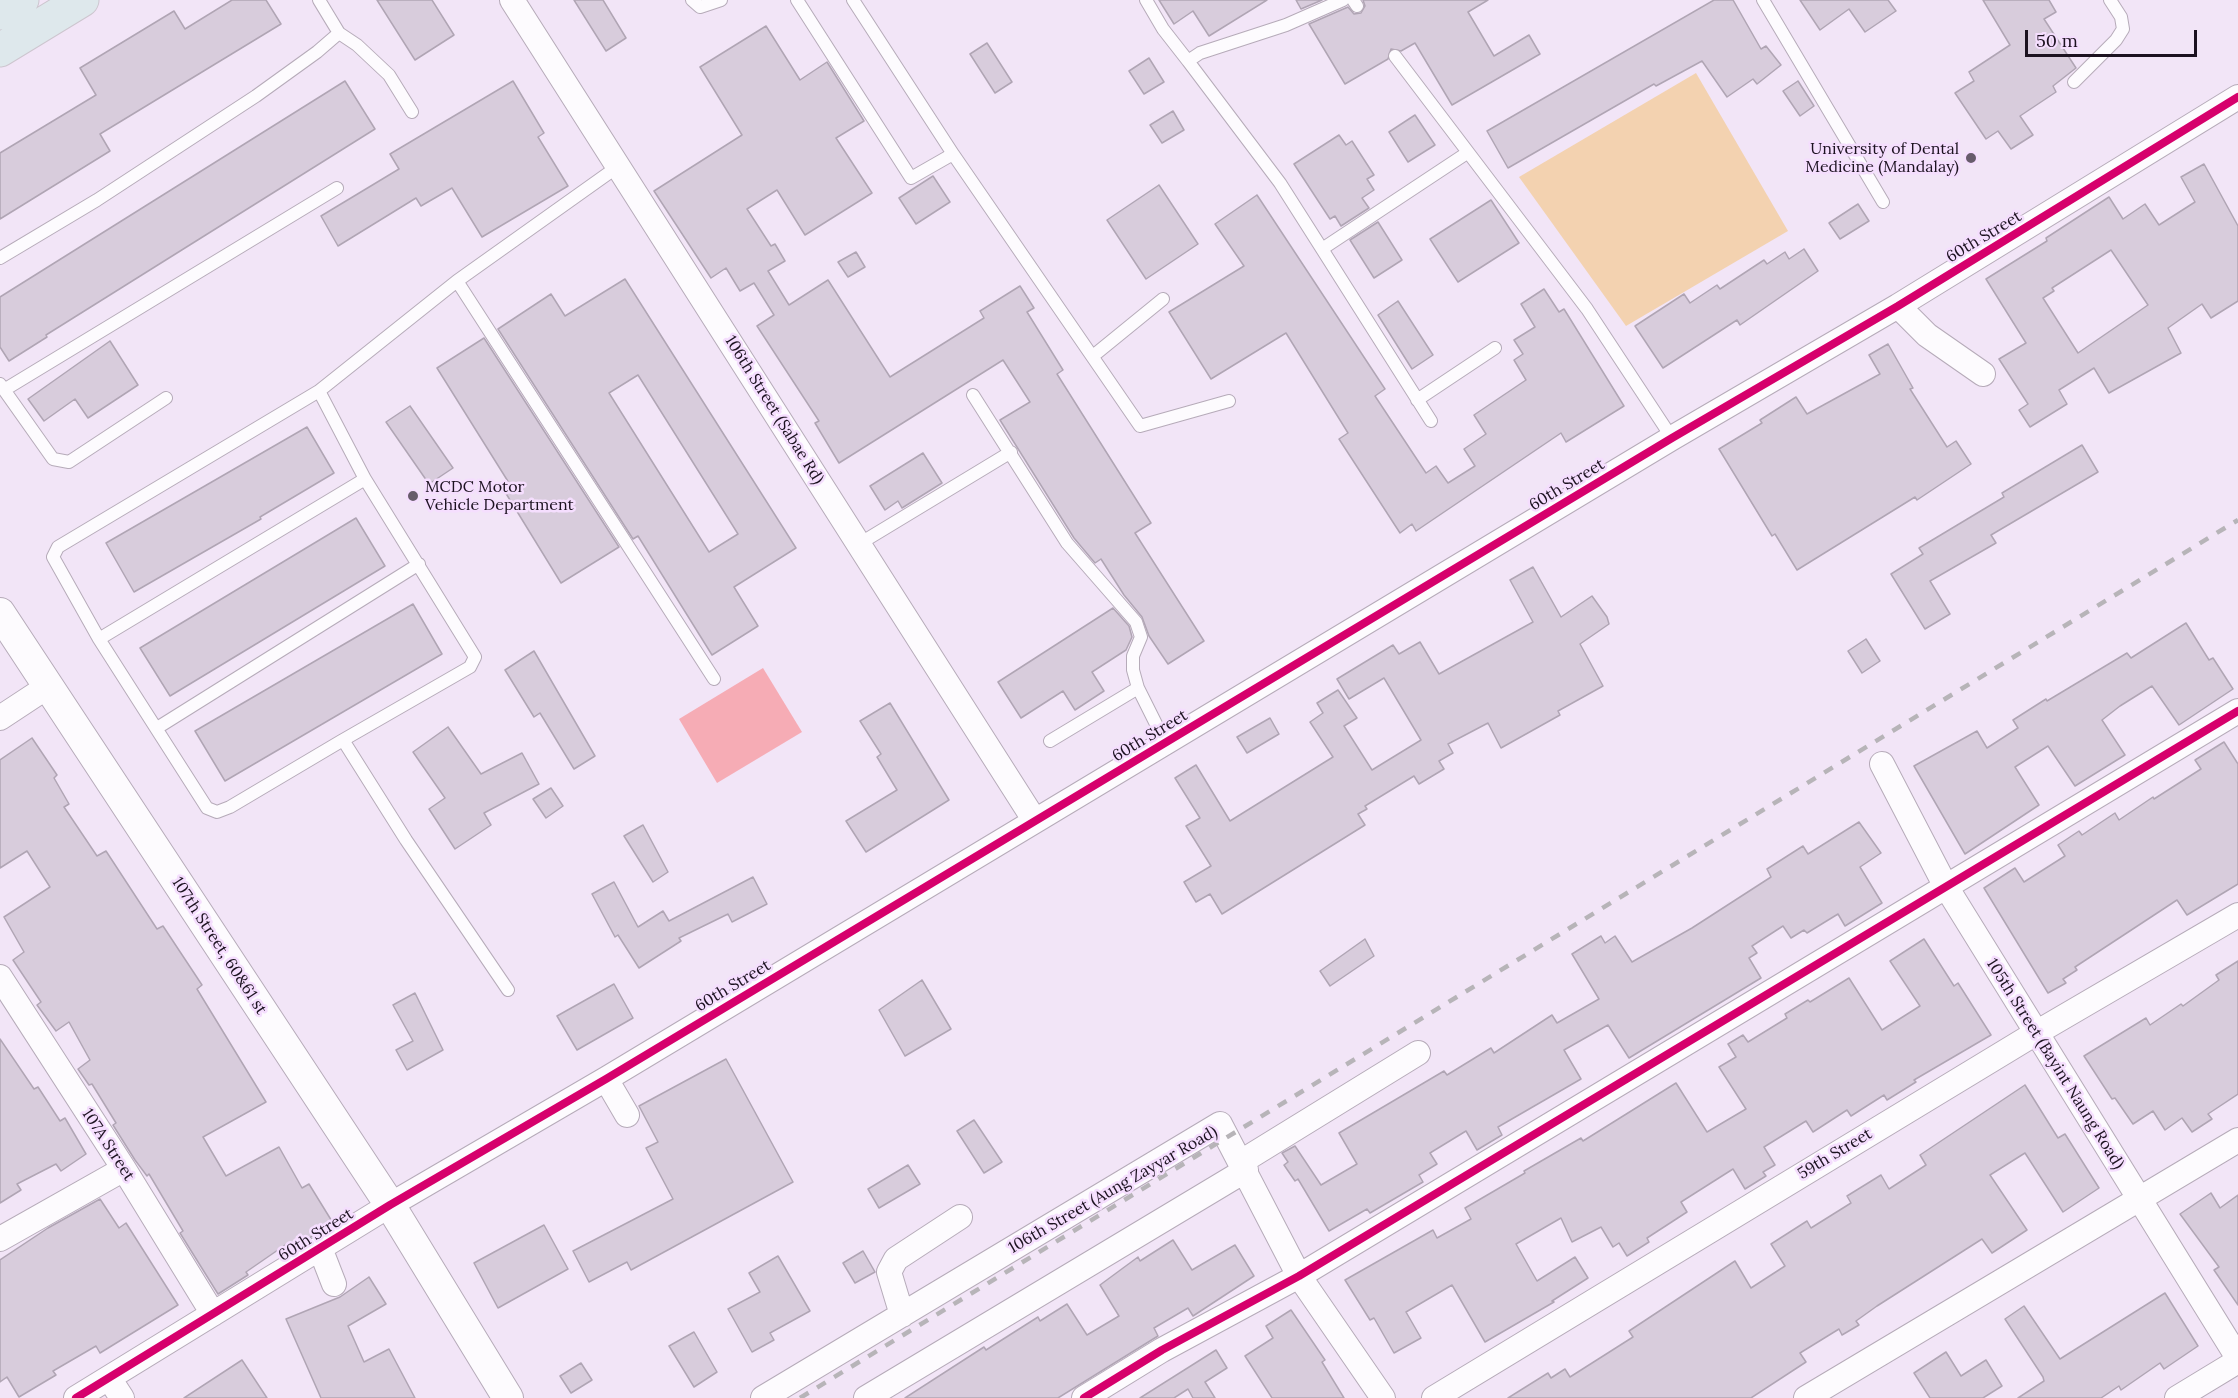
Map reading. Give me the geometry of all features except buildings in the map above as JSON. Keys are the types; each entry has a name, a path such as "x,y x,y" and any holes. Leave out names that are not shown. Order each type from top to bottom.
{"main road":[{"path":"0,13 22,0"},
{"path":"0,50 82,0"}],"street":[{"name":"106th Street (Sabae Rd)","path":"512,0 620,165 1035,820"},
{"name":"60th Street","path":"76,1398 115,1388 213,1314 390,1205 606,1079 1671,438 1898,306 2238,98"},
{"path":"1898,306 1927,335 1983,374"},
{"name":"107th Street, 60&61 st","path":"0,613 390,1205 504,1390"},
{"path":"0,718 47,687"},
{"path":"1084,1398 1162,1350 1299,1276 1945,885 2238,711"},
{"name":"105th Street (Bayint Naung Road)","path":"1882,764 1945,885 2238,1359"},
{"name":"59th Street","path":"1434,1398 2036,1033 2238,915"},
{"name":"107A Street","path":"0,977 124,1168 213,1314"},
{"path":"866,1398 1243,1166 1418,1053"},
{"path":"606,1079 627,1115"},
{"name":"106th Street (Aung Zayyar Road)","path":"764,1398 1220,1124 1299,1276 1383,1398"},
{"path":"1806,1398 2238,1140"},
{"path":"0,1239 124,1168"},
{"path":"902,1315 889,1272 896,1259 960,1217"},
{"path":"320,1248 334,1284"},
{"path":"2177,1398 2238,1359"}],"lane":[{"path":"319,0 339,33 357,45 389,75 412,112"},
{"path":"692,0 700,7 721,0"},
{"path":"797,0 912,178 954,154"},
{"path":"853,0 954,154 1140,426 1229,401"},
{"path":"1146,0 1163,29 1280,183 1431,421"},
{"path":"1188,61 1200,53 1286,25 1343,0"},
{"path":"1763,0 1883,202"},
{"path":"2074,82 2116,40 2123,29 2121,17 2110,0"},
{"path":"0,258 97,200 256,96 339,33"},
{"path":"1395,56 1587,309 1671,438"},
{"path":"1322,249 1467,153"},
{"path":"319,391 365,479 475,657 470,666 217,812 207,808 198,795 99,639 53,557 58,547 319,391 457,281 620,165"},
{"path":"166,398 69,462 53,459 2,387 337,188"},
{"path":"457,281 714,679"},
{"path":"1093,356 1163,299"},
{"path":"1417,399 1495,348"},
{"path":"973,395 1067,543 1140,629 1141,637 1133,656 1138,688 1165,742"},
{"path":"860,544 1011,452"},
{"path":"99,639 365,479"},
{"path":"157,728 419,564"},
{"path":"1050,741 1138,688"},
{"path":"343,740 406,840 508,990"}],"shaded area":[{"path":"1696,73 1788,231 1626,326 1519,177"},
{"path":"763,668 802,732 717,783 679,719"}],"railway":[{"path":"800,1398 2238,520"}],"cycle path":[{"path":"76,1398 390,1205 606,1079 1672,438 1898,306 2238,97"},
{"path":"1084,1398 1162,1350 1299,1276 2238,711"}],"place":[{"name":"University of Dental Medicine (Mandalay)","path":"1971,158"},
{"name":"MCDC Motor Vehicle Department","path":"413,496"}]}
